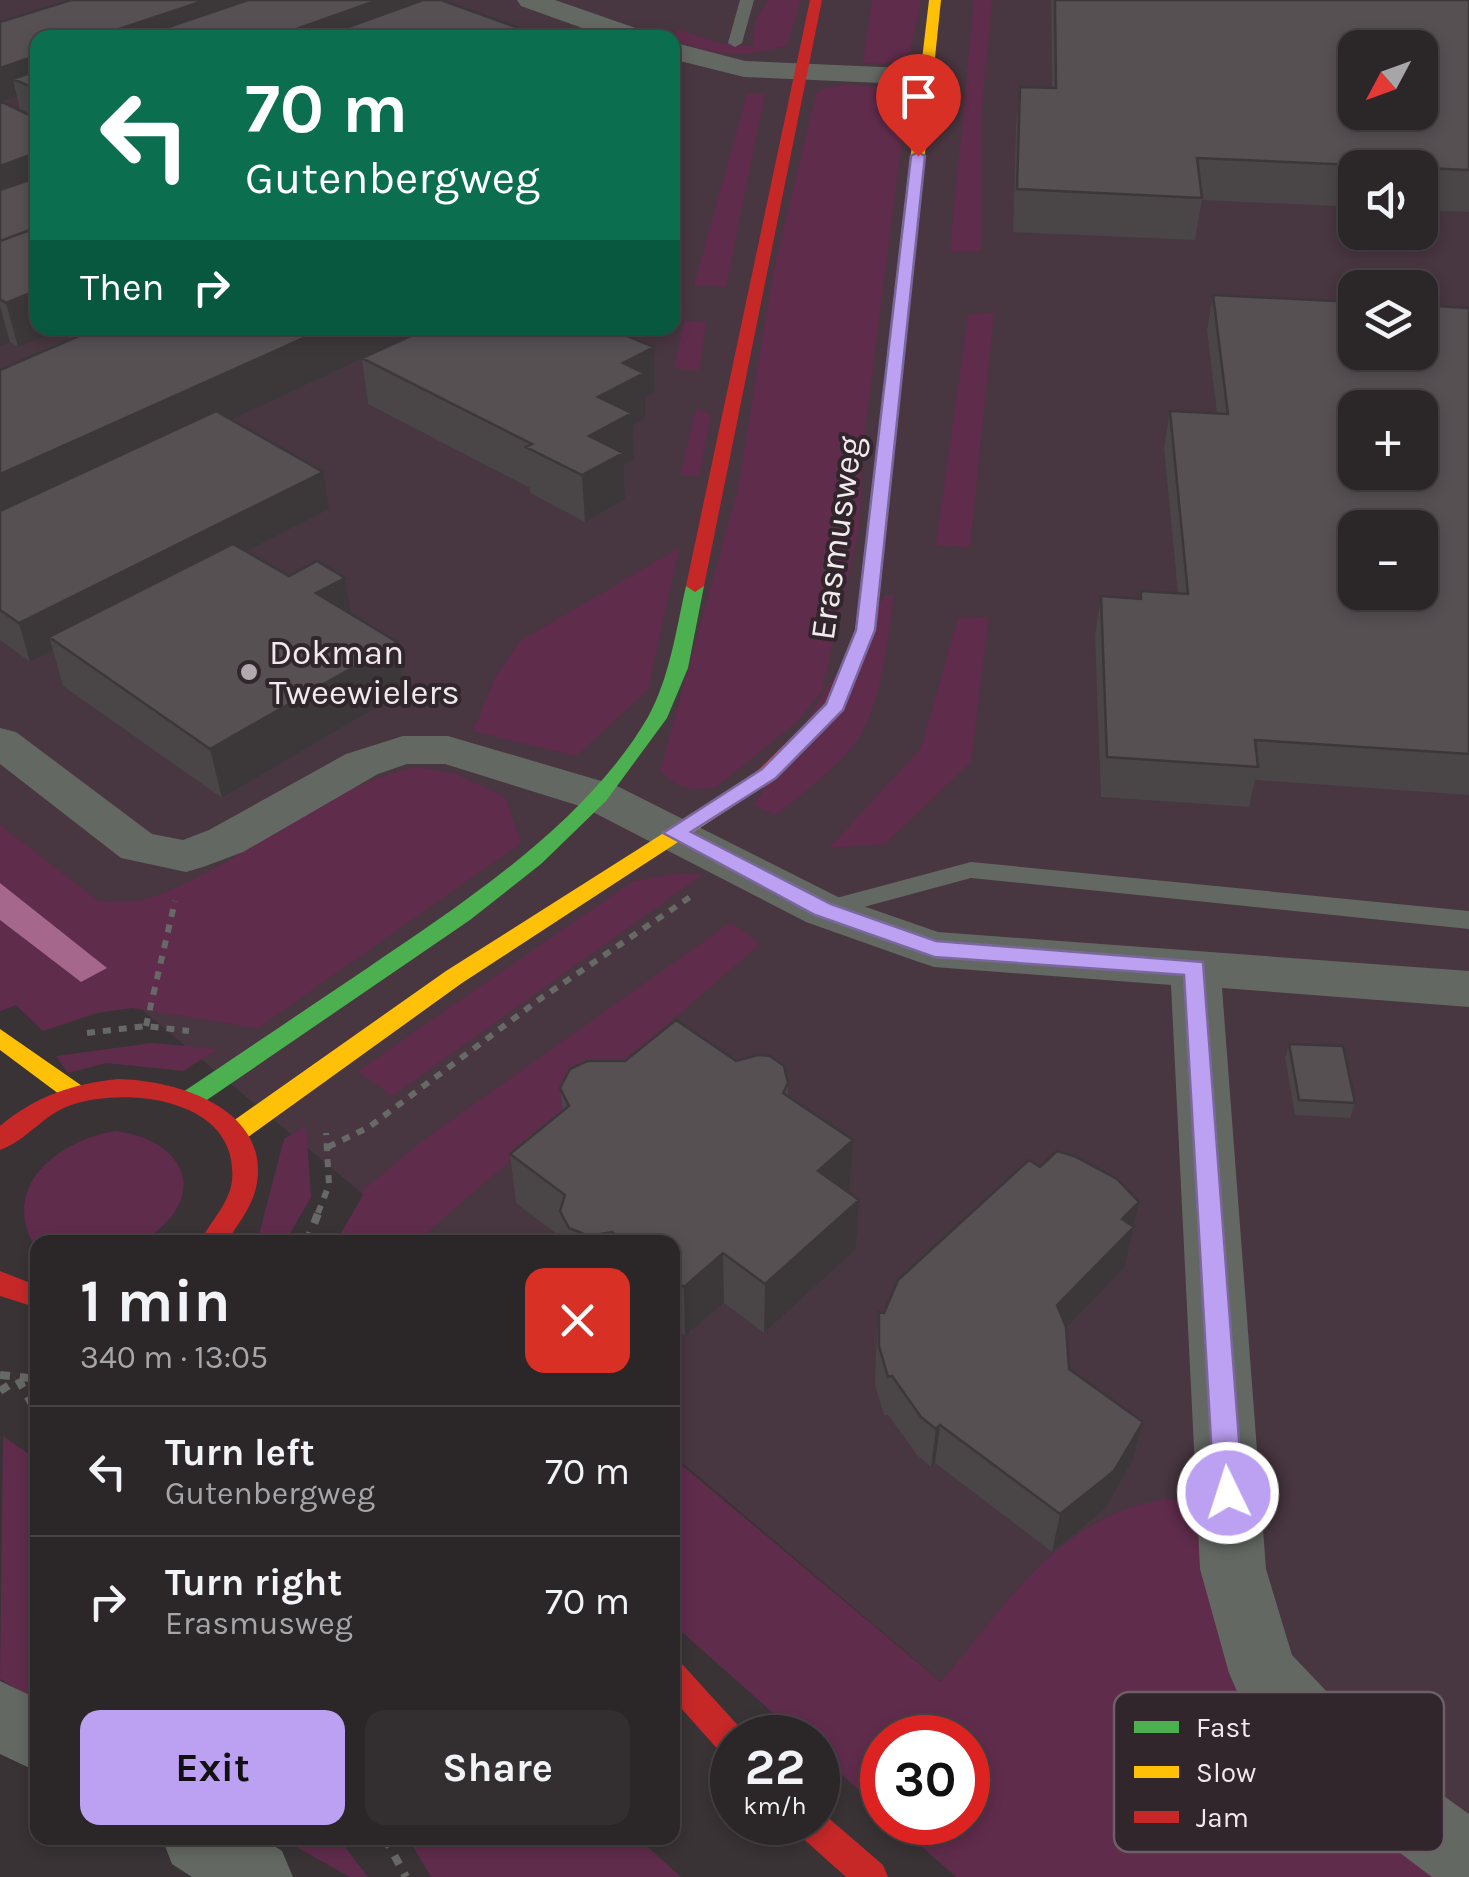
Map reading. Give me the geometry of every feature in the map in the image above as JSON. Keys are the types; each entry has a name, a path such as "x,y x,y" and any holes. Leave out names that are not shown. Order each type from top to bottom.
{"street":[{"path":"530,0 615,30"},
{"path":"192,1098 462,914 533,859 599,796 657,718 678,668 816,0"},
{"name":"Erasmusweg","path":"235,1133 454,977 769,773 836,706 865,630 935,0"},
{"path":"680,52 744,69 927,77"},
{"path":"0,742 138,847 186,856 226,841 362,764 404,750 448,750 599,796 823,910 934,949 1469,990"},
{"path":"1195,968 1233,1568 1263,1673 1281,1692"},
{"path":"0,1038 76,1094"},
{"path":"3,1132 76,1094 113,1086 149,1086 192,1098 210,1107 235,1133 245,1166 238,1203 219,1235"},
{"path":"4,1290 30,1295"},
{"path":"680,1683 710,1717"},
{"path":"0,1715 30,1733"},
{"path":"702,1742 710,1747"},
{"path":"1444,1841 1469,1860"},
{"path":"208,1845 256,1877"},
{"path":"836,1845 871,1877"}],"lane":[{"path":"735,43 748,0"},
{"path":"823,910 972,870 1469,920"}],"path":[{"path":"146,1026 186,856"},
{"path":"328,1147 369,1127 540,999 736,866"},
{"path":"0,1375 30,1379"},
{"path":"0,1390 18,1379"},
{"path":"18,1379 30,1401"},
{"path":"389,1845 406,1877"}],"shaded area":[{"path":"0,0 1469,0 1469,1877 1172,1877 1142,1852 1444,1852 1444,1692 1114,1692 1114,1828 990,1723 990,1715 980,1715 680,1461 680,1235 412,1235 0,891"},
{"path":"768,0 801,0 787,45 731,54 680,42 680,30 718,43 753,46 755,22"},
{"path":"872,0 921,0 910,52 900,60 863,63"},
{"path":"974,0 992,0 981,119 982,251 950,251"},
{"path":"846,84 887,88 907,101 865,430 859,529 822,691 798,721 715,788 693,789 675,783 660,771 738,488 773,273 816,94"},
{"path":"747,94 765,94 726,287 694,285"},
{"path":"994,312 970,547 936,545 968,315"},
{"path":"684,321 706,322 699,371 674,368"},
{"path":"696,409 711,415 699,476 680,476"},
{"path":"679,548 648,690 576,756 473,731 496,676 520,641"},
{"path":"885,595 894,595 884,666 861,734 835,766 775,815 754,805"},
{"path":"989,617 971,762 885,844 829,848 921,748 958,618"},
{"path":"418,767 456,774 505,797 521,843 258,1028 132,1008 97,1013 43,1031 16,1005 0,1011 0,920 81,982 106,968 0,883 0,825 100,902 142,900 216,868 347,792"},
{"path":"680,873 702,875 392,1096 358,1071 633,881"},
{"path":"0,883 107,968 81,982 0,920"},
{"path":"731,922 760,944 424,1235 340,1235 363,1195 361,1192 422,1141"},
{"path":"152,1043 218,1049 183,1071 106,1063 68,1073 56,1056"},
{"path":"306,1126 311,1197 289,1235 259,1235 284,1139"},
{"path":"115,1131 159,1146 182,1173 178,1206 151,1235 30,1235 25,1203 30,1184 57,1155 95,1136"},
{"path":"3,1436 30,1455 30,1697 0,1679"},
{"path":"680,1464 941,1682 1033,1573 1087,1528 1118,1512 1152,1502 1214,1500 1230,1680 1239,1692 1114,1692 1114,1852 1409,1852 1440,1877 956,1877 920,1845 990,1845 990,1715 860,1715 860,1791 840,1773 840,1715 775,1715 680,1630"},
{"path":"293,1845 343,1845 368,1877 350,1877"},
{"path":"412,1845 646,1845 681,1877 431,1877"}],"building":[{"path":"71,0 206,0 116,30 30,30 30,58 0,68 0,22"},
{"path":"248,0 378,0 294,30 160,30"},
{"path":"423,0 441,0 516,27 508,30 340,30"},
{"path":"1055,0 1469,0 1469,170 1438,169 1438,150 1338,150 1338,164 1197,158 1202,198 1017,189 1020,87 1056,88"},
{"path":"30,73 30,86 13,79"},
{"path":"0,101 30,115 30,155 0,166"},
{"path":"30,180 30,230 0,241 0,190"},
{"path":"30,230 30,293 6,303 0,299 0,241"},
{"path":"1213,295 1338,301 1338,370 1438,370 1438,306 1469,308 1469,754 1255,740 1258,767 1107,757 1101,596 1141,599 1141,591 1188,594 1170,411 1228,414"},
{"path":"81,335 310,335 0,474 0,370"},
{"path":"413,335 625,335 654,347 623,363 644,373 598,397 632,413 589,436 623,453 582,475 526,447 532,444 362,358"},
{"path":"216,411 323,472 19,623 0,610 0,511"},
{"path":"233,544 289,576 317,561 345,578 316,593 397,642 210,749 49,637"},
{"path":"676,1020 736,1061 770,1056 784,1066 788,1083 783,1093 853,1140 818,1171 859,1200 765,1284 723,1253 684,1287 680,1284 680,1235 612,1232 586,1235 569,1228 560,1211 565,1195 510,1154 569,1106 560,1088 570,1069 587,1061 625,1061"},
{"path":"1289,1044 1343,1046 1355,1103 1299,1100"},
{"path":"1057,1151 1117,1179 1139,1202 1122,1219 1134,1227 1057,1305 1066,1327 1069,1369 1143,1422 1114,1471 1060,1514 940,1425 936,1429 921,1417 892,1376 888,1377 879,1346 879,1312 884,1313 898,1280 1029,1160 1040,1167"}],"traffic: fast":[{"path":"192,1098 462,915 533,859 599,796 657,718 678,668 695,586"}],"traffic: slow":[{"path":"901,306 935,0"},
{"path":"235,1133 454,977 763,777"},
{"path":"0,1038 76,1094"}],"traffic: jam":[{"path":"695,586 816,0"},
{"path":"763,777 835,706 865,630 901,306"},
{"path":"0,1140 43,1107 91,1091 146,1088 196,1102 234,1136 244,1164 241,1195 218,1235"},
{"path":"0,1282 13,1291 30,1295"},
{"path":"680,1684 710,1717"},
{"path":"836,1845 871,1877"}],"place":[{"name":"Dokman Tweewielers","path":"249,672"}],"route":[{"path":"918,156 865,630 836,706 769,773 674,833 823,910 934,949 1195,968 1228,1493"}]}
